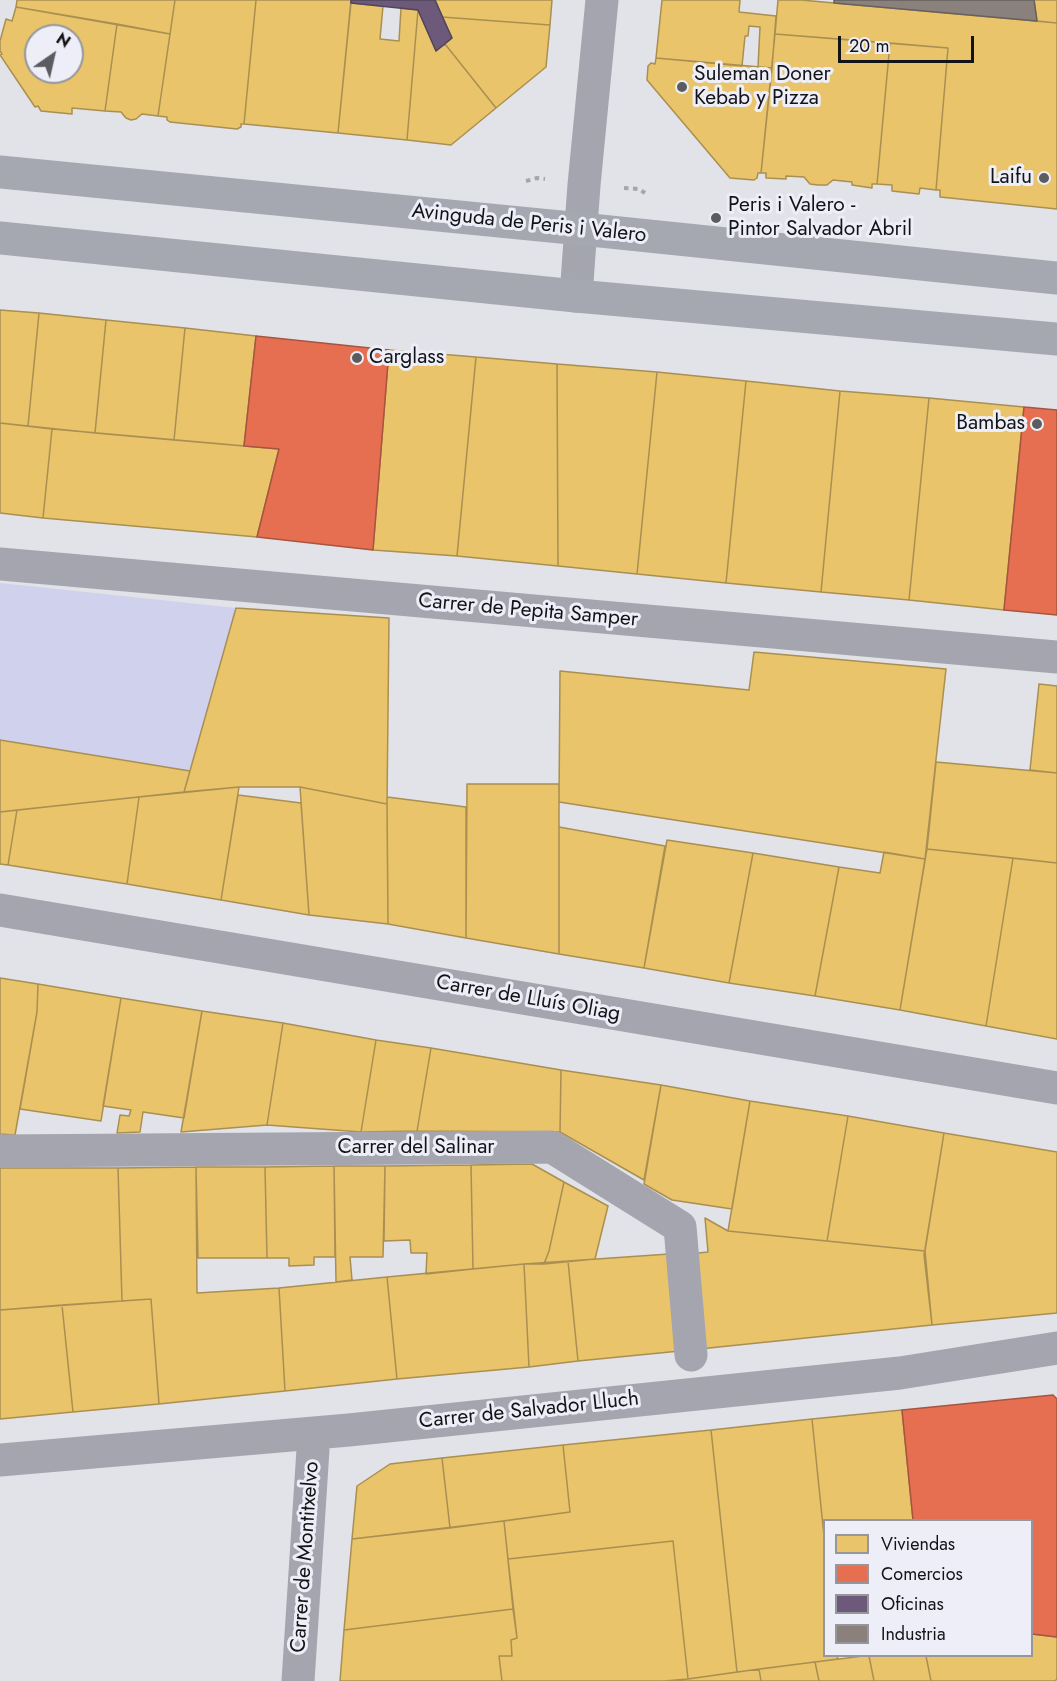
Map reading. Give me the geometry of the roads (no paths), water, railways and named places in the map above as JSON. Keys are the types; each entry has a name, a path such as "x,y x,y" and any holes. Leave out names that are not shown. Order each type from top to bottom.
{"main road":[{"name":"Avinguda de Peris i Valero","path":"0,172 1057,278"},
{"path":"0,238 576,296 1057,339"}],"street":[{"path":"576,296 602,0"},
{"name":"Carrer de Pepita Samper","path":"0,564 1057,657"},
{"name":"Carrer de Lluís Oliag","path":"0,910 1057,1088"},
{"name":"Carrer del Salinar","path":"0,1151 552,1147 680,1227 691,1355"},
{"name":"Carrer de Salvador Lluch","path":"0,1460 314,1434 900,1373 1057,1348"},
{"name":"Carrer de Montitxelvo","path":"298,1681 314,1434"}],"place":[{"name":"Suleman Doner Kebab y Pizza","path":"682,87"},
{"name":"Laifu","path":"1044,178"},
{"name":"Peris i Valero - Pintor Salvador Abril","path":"716,218"},
{"name":"Carglass","path":"357,358"},
{"name":"Bambas","path":"1037,424"}]}
